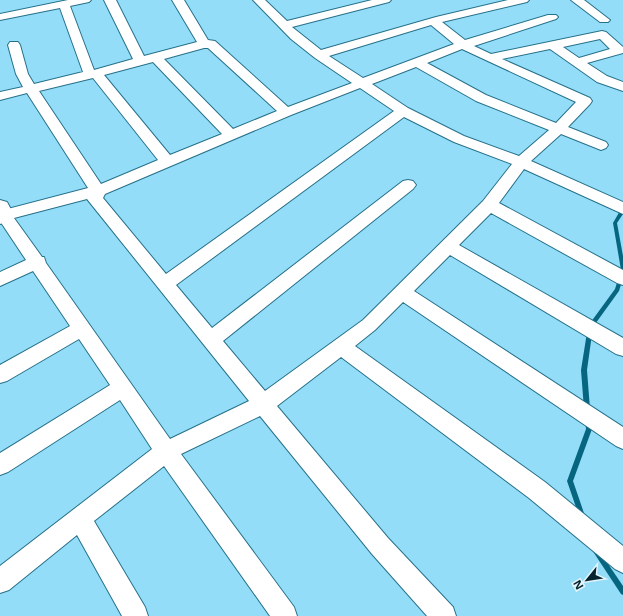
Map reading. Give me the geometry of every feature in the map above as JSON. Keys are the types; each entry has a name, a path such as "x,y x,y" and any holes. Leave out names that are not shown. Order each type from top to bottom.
{"street":[{"path":"0,17 85,0"},
{"path":"110,0 140,62"},
{"path":"178,0 204,44"},
{"path":"259,0 295,36 318,55 403,111 459,139 521,162 623,208"},
{"path":"285,25 385,0"},
{"path":"318,55 433,21 522,0"},
{"path":"577,0 604,20"},
{"path":"64,4 93,74 167,162"},
{"path":"285,616 166,452 38,262 1,213 98,191 286,112 416,62 463,45 552,17"},
{"path":"433,21 463,45 585,101"},
{"path":"490,58 602,35 619,50 578,62"},
{"path":"0,96 93,74 204,44 211,44 286,112"},
{"path":"14,45 22,74 98,191"},
{"path":"552,45 602,79 622,87"},
{"path":"155,57 231,135"},
{"path":"416,62 480,98 601,145"},
{"path":"0,581 166,452 264,404 369,325 488,205 521,162 558,129 585,101 602,79"},
{"path":"165,284 403,111"},
{"path":"210,340 408,185"},
{"path":"98,191 95,199 380,546 444,616"},
{"path":"488,205 616,275"},
{"path":"448,246 623,348"},
{"path":"0,279 38,262"},
{"path":"402,292 623,439"},
{"path":"0,375 82,328"},
{"path":"341,346 537,490 623,561"},
{"path":"0,465 123,387"},
{"path":"80,519 136,616"}],"waterway":[{"path":"587,409 584,370 591,326 617,290 623,270 615,223 623,210"},
{"path":"582,516 570,481 589,429 588,421"},
{"path":"596,551 623,592"}]}
